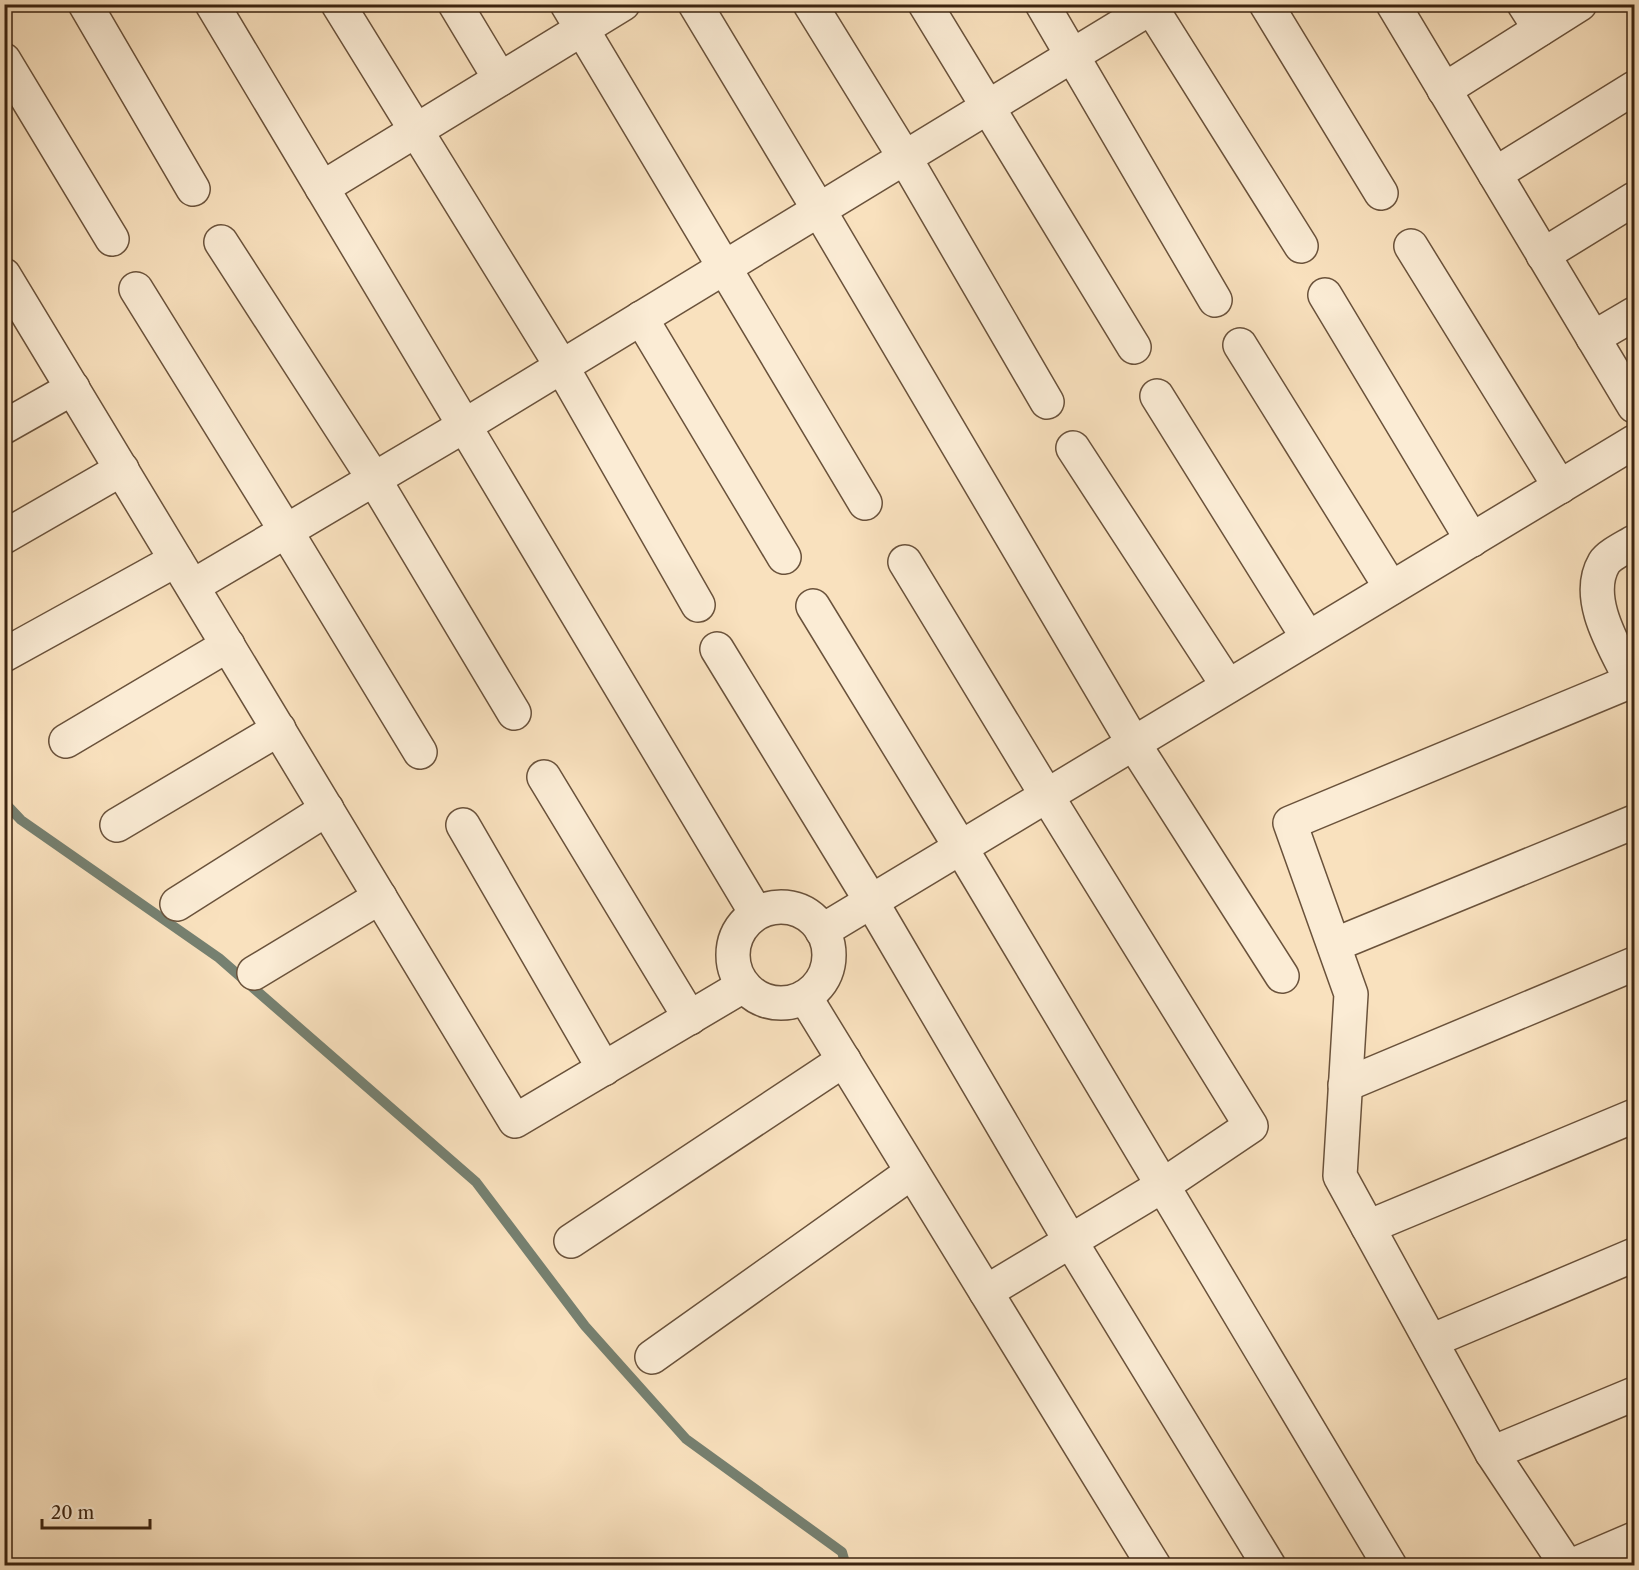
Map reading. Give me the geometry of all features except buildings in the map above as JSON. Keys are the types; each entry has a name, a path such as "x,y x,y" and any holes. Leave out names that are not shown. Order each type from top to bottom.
{"street":[{"path":"85,4 193,189"},
{"path":"212,4 756,913"},
{"path":"338,4 562,367 698,605"},
{"path":"455,4 500,79"},
{"path":"322,188 500,79 575,17 623,4"},
{"path":"695,4 1134,744 1282,976"},
{"path":"810,4 905,158 1047,402"},
{"path":"925,4 1134,347"},
{"path":"1042,4 1215,300"},
{"path":"1266,4 1381,193"},
{"path":"1392,4 1635,406"},
{"path":"1444,90 1532,17 1580,4"},
{"path":"4,655 185,573 286,531 562,367 1152,6 1301,246"},
{"path":"575,17 865,503"},
{"path":"4,60 112,239"},
{"path":"1495,174 1635,88"},
{"path":"1543,255 1635,199"},
{"path":"221,242 374,479 514,713"},
{"path":"1411,246 1560,487"},
{"path":"4,275 16,321 73,388 515,1121 743,986"},
{"path":"136,289 420,752"},
{"path":"1325,295 1472,540"},
{"path":"1593,338 1635,314"},
{"path":"641,318 784,557"},
{"path":"1240,345 1391,588"},
{"path":"4,427 73,388"},
{"path":"1157,396 1308,638"},
{"path":"822,931 1635,442"},
{"path":"1073,448 1228,686"},
{"path":"4,537 122,469"},
{"path":"1635,542 1605,561 1597,582 1599,610 1633,681 1290,823 1351,994 1340,1176 1492,1453 1569,1566 1635,1539"},
{"path":"905,562 1251,1126 1162,1186 986,1292"},
{"path":"813,606 961,848 1390,1566"},
{"path":"66,741 228,645"},
{"path":"717,650 871,901 1071,1242 1269,1566"},
{"path":"117,825 279,729"},
{"path":"544,777 690,1018"},
{"path":"177,904 327,809"},
{"path":"1334,945 1635,822"},
{"path":"463,825 604,1069"},
{"path":"254,973 380,897"},
{"path":"775,906 796,908 814,919 822,931 827,938 829,960 822,982 805,997 782,1004 760,999 743,986 733,968 732,947 740,927 756,913 775,906"},
{"path":"1345,1085 1635,964"},
{"path":"805,997 1154,1566"},
{"path":"571,1241 844,1060"},
{"path":"1368,1227 1635,1116"},
{"path":"652,1357 912,1172"},
{"path":"1431,1341 1635,1255"},
{"path":"1492,1453 1635,1394"}],"waterway":[{"path":"4,802 21,820 219,958 476,1182 585,1326 686,1439 842,1552 846,1566"}]}
